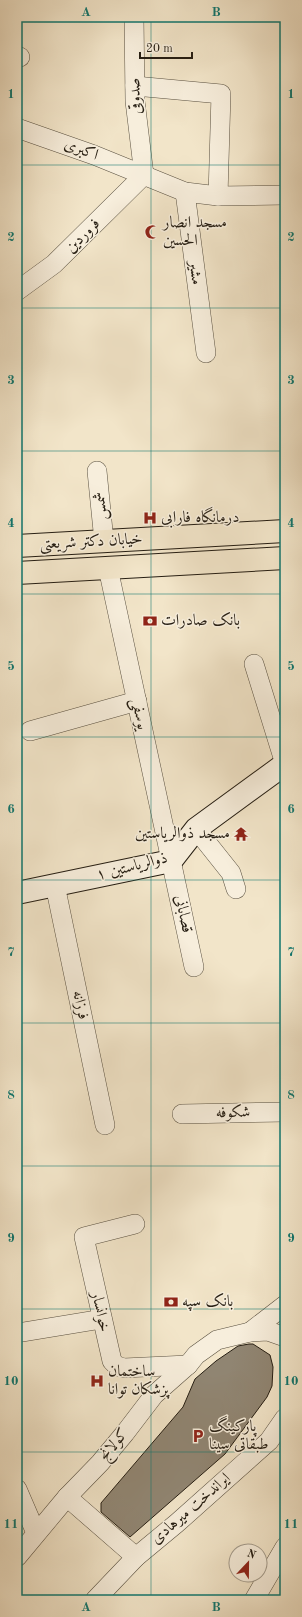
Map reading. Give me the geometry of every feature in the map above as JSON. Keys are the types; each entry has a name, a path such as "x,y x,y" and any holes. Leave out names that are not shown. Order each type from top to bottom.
{"main road":[{"name":"خیابان دکتر شریعتی","path":"17,546 285,531"},
{"name":"خیابان دکتر شریعتی","path":"17,573 285,558"}],"street":[{"name":"صدوقی","path":"134,17 135,101 144,175"},
{"path":"135,86 220,94 218,196"},
{"name":"اکبری","path":"17,128 39,134 185,192 218,196 285,195"},
{"name":"فروردین","path":"17,290 54,264 144,175"},
{"name":"مشیر","path":"185,192 206,353"},
{"name":"شمس","path":"97,471 104,541"},
{"name":"یوسفی","path":"108,568 171,861"},
{"path":"254,664 285,764"},
{"path":"30,731 136,701"},
{"name":"ذوالریاستین ۱","path":"17,892 171,861 196,829 285,764"},
{"path":"196,829 231,873 236,889"},
{"name":"قصابانی","path":"171,861 194,967"},
{"name":"فرزانه","path":"55,885 105,1125"},
{"name":"شکوفه","path":"182,1114 285,1112"},
{"name":"خوانسار","path":"135,1224 84,1237 112,1361 117,1366 124,1368 188,1365"},
{"path":"250,1332 285,1305"},
{"path":"17,1333 102,1319"},
{"path":"250,1332 268,1331 285,1337"},
{"name":"کولانج","path":"17,1557 67,1497 100,1463 126,1433 154,1395 188,1365 196,1355 217,1340 250,1332"},
{"name":"ایراندخت میرهادی","path":"95,1600 136,1557 177,1523 269,1441 285,1418"},
{"path":"17,1489 36,1533"},
{"path":"67,1497 136,1557"},
{"path":"254,1600 285,1547"}],"building":[{"name":"پارکینگ طبقاتی سینا","path":"253,1344 270,1355 273,1367 272,1386 267,1397 225,1454 130,1537 101,1512 101,1503 183,1407 195,1379 216,1361 238,1346"}],"place":[{"name":"مسجد انصار الحسین","path":"152,232"},
{"name":"درمانگاه فارابی","path":"150,518"},
{"name":"بانک صادرات","path":"150,621"},
{"name":"مسجد ذوالریاستین","path":"241,834"},
{"name":"بانک سپه","path":"171,1302"},
{"name":"ساختمان پزشکان توانا","path":"97,1381"},
{"name":"پارکینگ طبقاتی سینا","path":"198,1436"}]}
